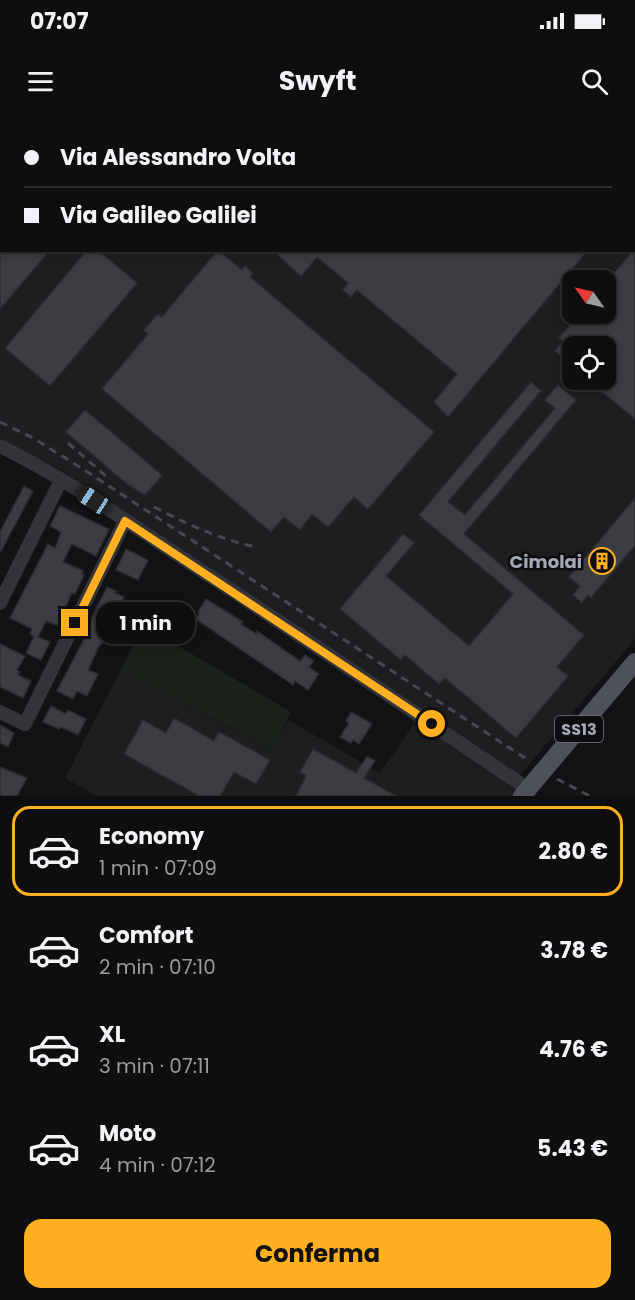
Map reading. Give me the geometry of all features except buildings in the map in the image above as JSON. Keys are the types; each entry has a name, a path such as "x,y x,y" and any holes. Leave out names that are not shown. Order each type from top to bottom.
{"main road":[{"name":"SS13","path":"525,793 635,662"}],"street":[{"path":"0,446 36,464 326,652 525,793"},
{"path":"0,603 61,480"},
{"path":"0,712 25,724 125,521"}],"shaded area":[{"path":"0,252 635,252 635,639 520,775 522,790 517,796 97,796 65,778 121,669 271,750 288,720 380,773 423,711 61,470 0,438"},
{"path":"144,626 291,712 272,750 121,669"}],"railway":[{"path":"0,422 33,438 86,471 525,758"},
{"path":"68,443 106,476"},
{"path":"154,507 204,531 257,547"},
{"path":"557,779 590,796"}],"place":[{"name":"Cimolai","path":"602,561"}],"route":[{"path":"75,623 125,521 316,645 432,724"}]}
